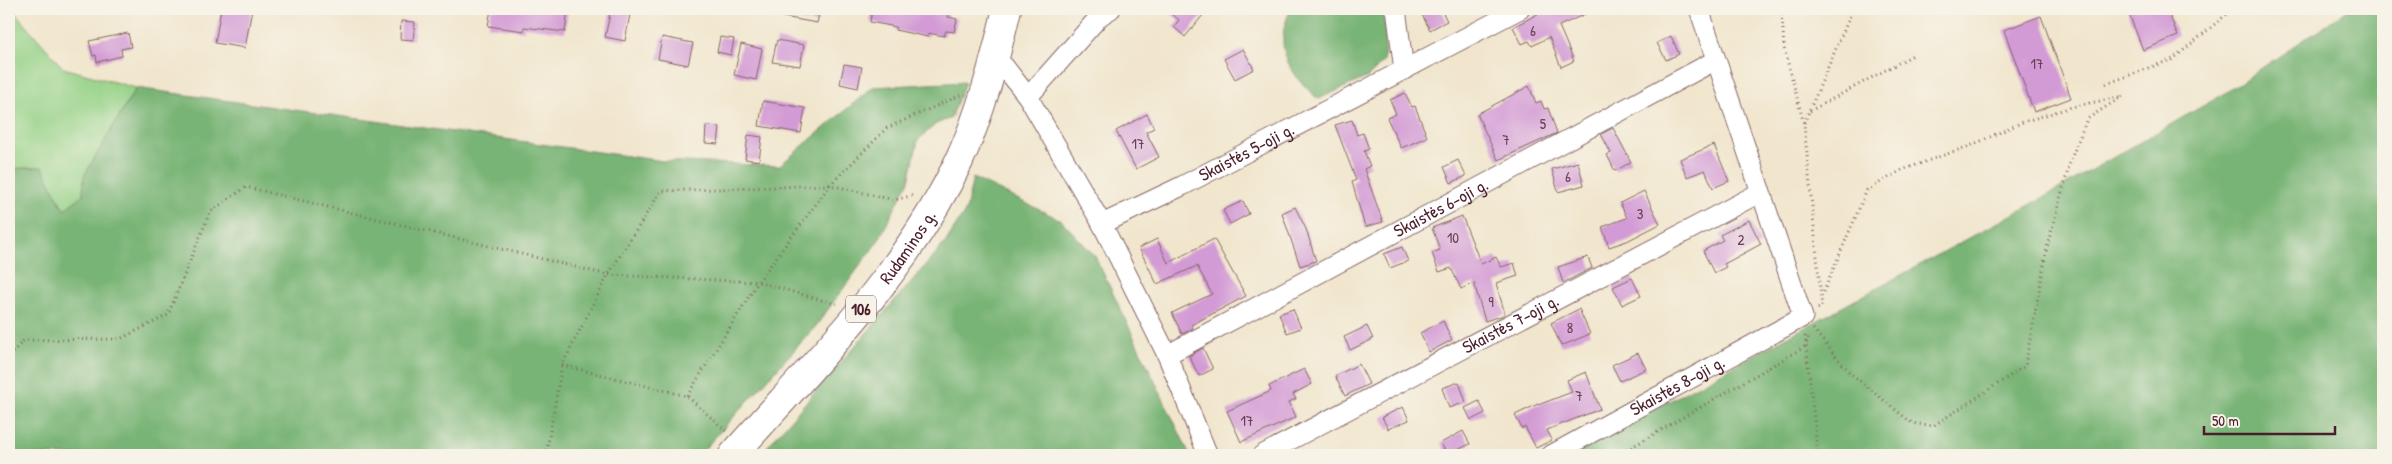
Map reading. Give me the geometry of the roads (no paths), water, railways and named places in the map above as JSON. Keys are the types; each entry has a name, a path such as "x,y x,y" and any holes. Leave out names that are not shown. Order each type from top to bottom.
{"main road":[{"name":"Rudaminos g.","path":"737,450 859,311 901,258 945,187 960,158 990,73 1007,9"}],"street":[{"path":"1028,97 1100,16 1111,9"},
{"path":"1396,9 1404,70"},
{"name":"Skaistės 5-oji g.","path":"1102,224 1182,186 1520,9"},
{"path":"1699,9 1761,192"},
{"name":"Skaistės 6-oji g.","path":"1167,355 1716,60"},
{"path":"990,73 1004,66 1028,97 1102,224 1167,355 1208,455"},
{"name":"Skaistės 8-oji g.","path":"1551,455 1812,320 1761,192"},
{"name":"Skaistės 7-oji g.","path":"1262,455 1761,192"}]}
